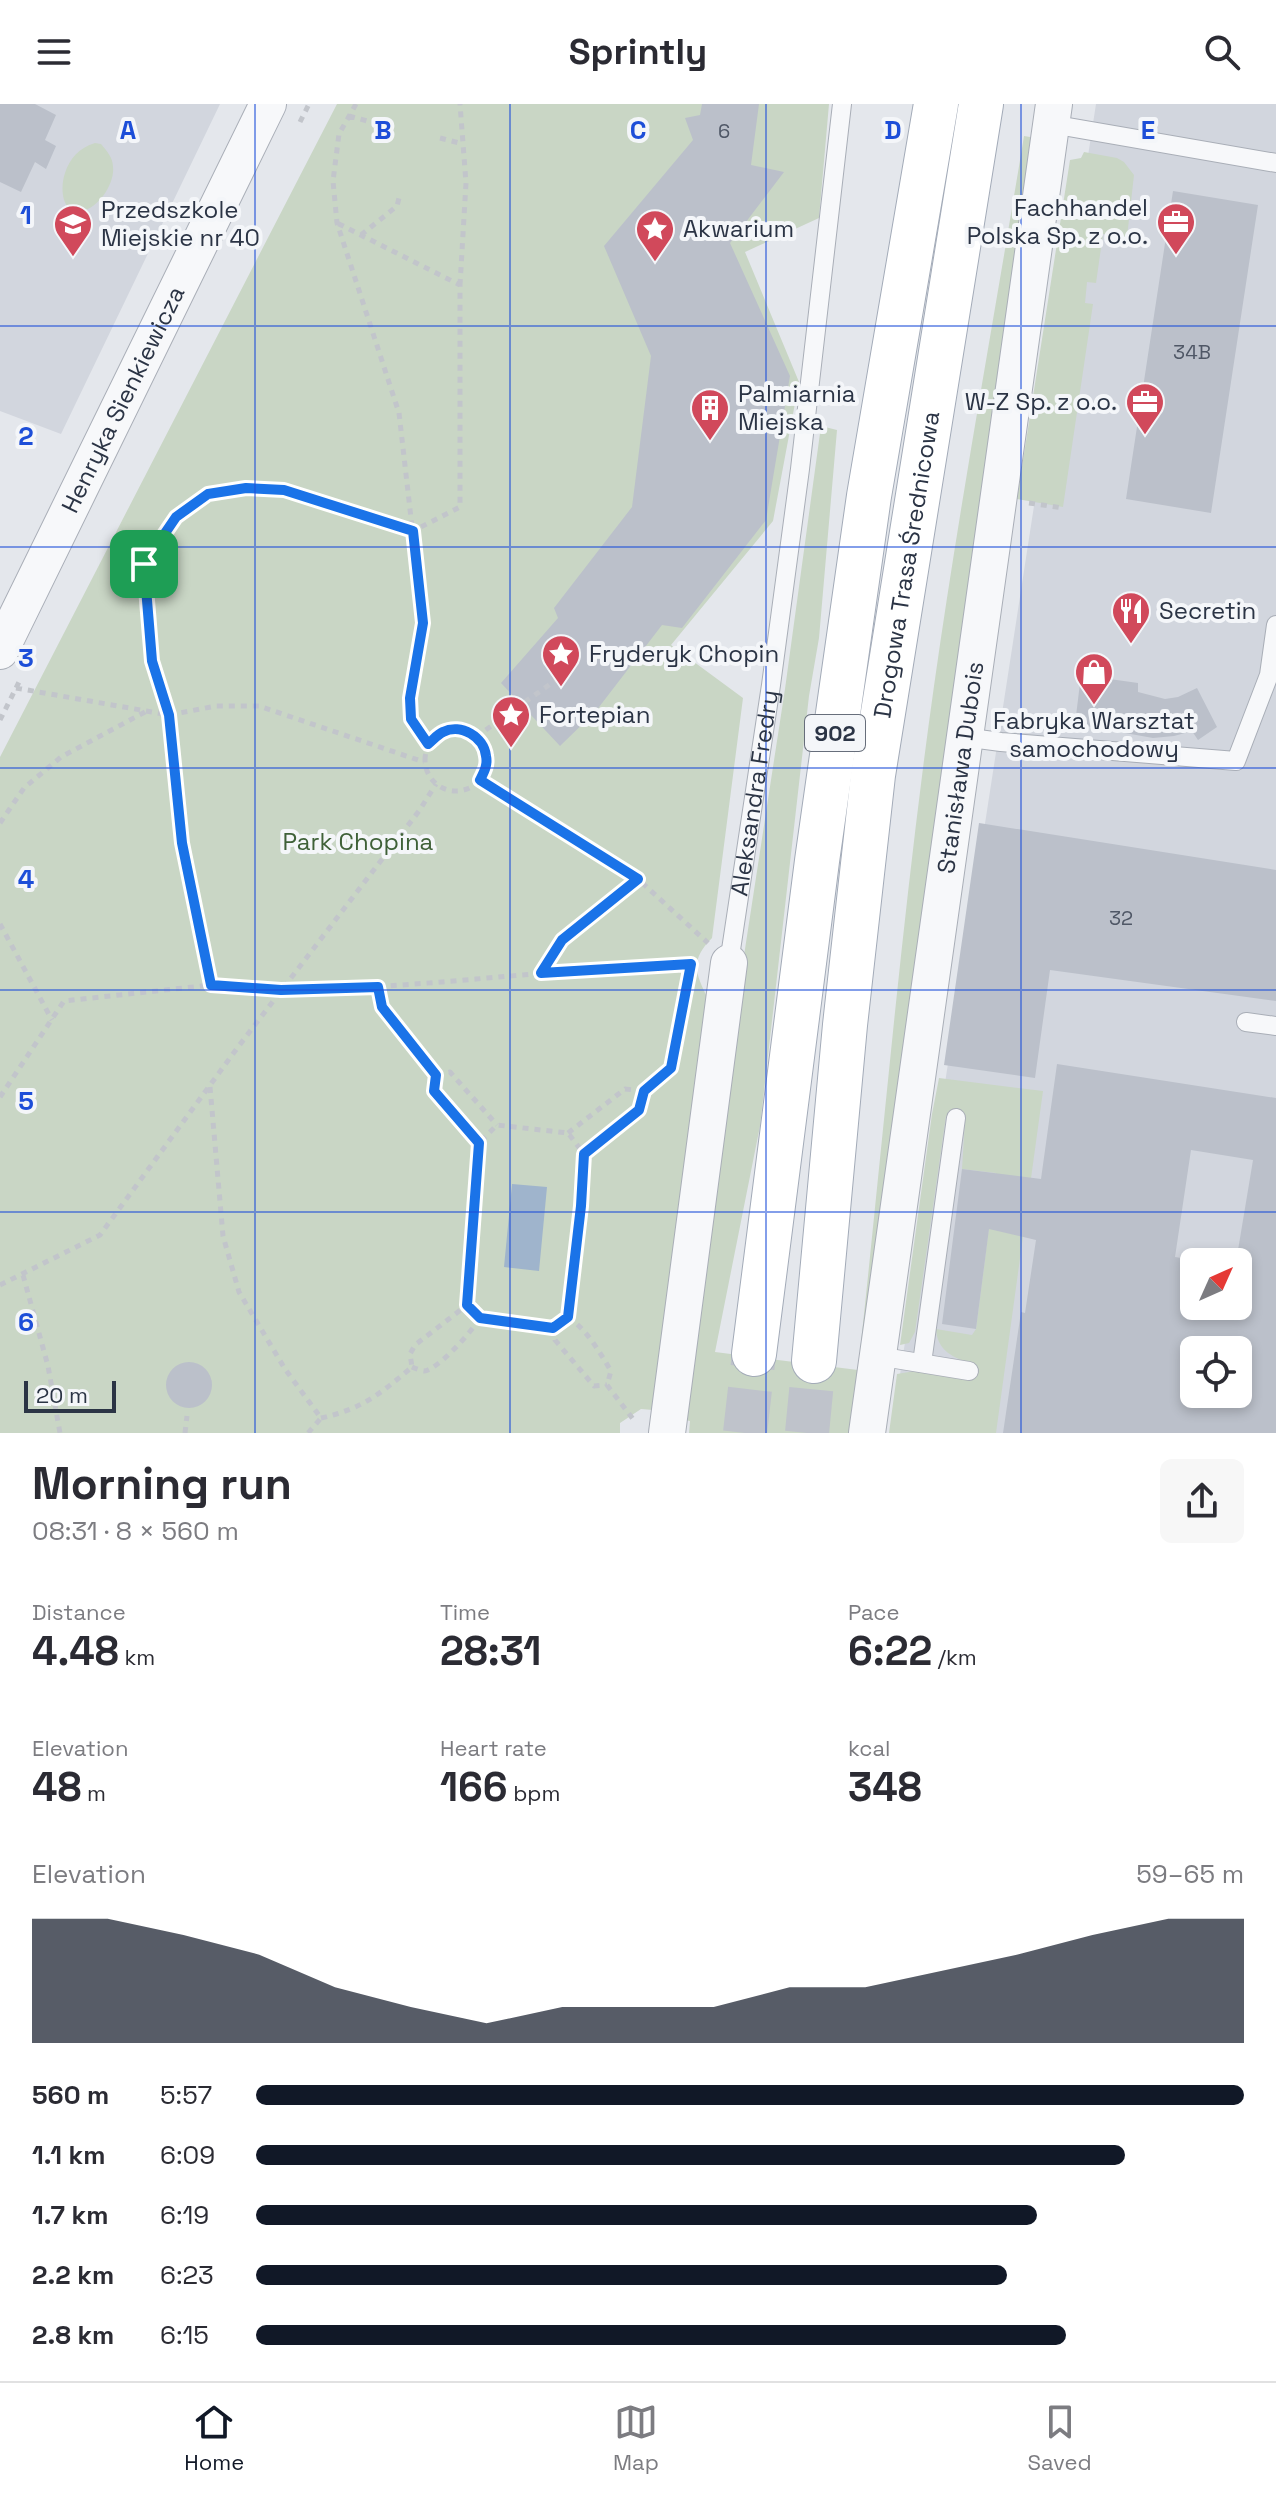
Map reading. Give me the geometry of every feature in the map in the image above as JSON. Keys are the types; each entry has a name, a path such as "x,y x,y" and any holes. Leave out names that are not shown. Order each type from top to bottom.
{"main road":[{"name":"Drogowa Trasa Średnicowa","path":"754,1354 819,846 869,496 936,104"},
{"name":"Drogowa Trasa Średnicowa","path":"814,1361 845,1025 873,775 981,105"}],"street":[{"name":"Henryka Sienkiewicza","path":"0,651 268,104"},
{"name":"Stanisława Dubois","path":"867,1433 1052,114"},
{"name":"Aleksandra Fredry","path":"667,1433 718,953"}],"lane":[{"name":"Aleksandra Fredry","path":"718,953 771,685 800,469 842,104"},
{"path":"1052,114 1276,163"},
{"path":"963,737 1236,761 1269,675 1276,625"},
{"path":"1246,1022 1276,1026"},
{"path":"922,1363 956,1118"},
{"path":"877,1356 969,1371"}],"path":[{"path":"356,104 339,134 333,181 337,223 399,413 423,623 410,698 411,719 428,744"},
{"path":"211,985 182,843 169,715 152,661 144,564 176,517 208,494 246,488 284,490 413,531 460,507 460,285 466,183 460,104"},
{"path":"349,116 371,122"},
{"path":"440,138 463,144"},
{"path":"361,235 397,206 400,194"},
{"path":"337,223 460,285"},
{"path":"1025,502 1063,508"},
{"path":"476,737 560,677"},
{"path":"16,688 169,715 216,706 259,706 424,762"},
{"path":"0,823 24,788 61,757 145,712"},
{"path":"454,729 476,737 484,747 487,758 480,780 461,791 448,790 436,784 427,774 424,762 428,744 442,732 454,729"},
{"path":"0,1097 64,1001 211,985 281,990 378,987 691,964 718,953 638,879 480,780"},
{"path":"0,1285 100,1235 281,990 419,811 436,784"},
{"path":"541,973 562,940 638,879"},
{"path":"0,924 52,1020"},
{"path":"584,1154 639,1110 644,1091 671,1068 691,964"},
{"path":"378,987 382,1007 436,1075 434,1091 479,1143"},
{"path":"436,1075 450,1072 497,1125 568,1133 625,1089 644,1091"},
{"path":"210,1087 223,1236 239,1292 285,1369 321,1418"},
{"path":"412,1367 410,1354 415,1345 467,1305 479,1143 497,1125"},
{"path":"467,1305 480,1318 553,1328 568,1317 584,1154 568,1133"},
{"path":"23,1275 48,1366 60,1433"},
{"path":"568,1317 594,1344 611,1371 607,1385"},
{"path":"412,1367 423,1371 433,1367 469,1335 480,1318"},
{"path":"553,1328 555,1340 594,1386 607,1385"},
{"path":"308,1433 321,1418 348,1412 377,1397 412,1367"},
{"path":"607,1385 631,1416"},
{"path":"185,1433 187,1416"}],"shaded area":[{"name":"Przedszkole Miejskie nr 40","path":"0,104 220,104 61,434 0,411"},
{"path":"1096,104 1276,104 1276,1433 891,1433"}],"green space":[{"name":"Park Chopina","path":"337,104 829,104 819,218 745,252 799,382 773,521 671,645 743,698 712,938 700,953 697,967 708,999 653,1410 641,1409 620,1423 620,1433 0,1433 0,757"},
{"path":"1024,136 1036,138 854,1433 689,1433 690,1421 680,1419 821,426 837,430 819,638 809,696 760,1126 715,1352 858,1370 902,942 934,686"},
{"path":"95,143 101,144 111,158 111,180 105,194 94,205 75,211 64,199 65,173 76,154"},
{"path":"1084,152 1117,158 1134,175 1127,237 1103,234 1096,283 1087,282 1085,303 1093,304 1063,507 1017,499 1070,160 1081,158"},
{"path":"939,1078 1043,1091 996,1433 889,1433 897,1374 968,1362 946,1351 936,1329 972,1335 976,1329 996,1173 962,1169 965,1120 946,1116 915,1332 909,1343 900,1345"}],"water":[{"path":"512,1184 547,1187 539,1271 504,1267"}],"building":[{"path":"0,104 35,104 56,115 45,140 56,146 46,169 35,162 21,192 0,182"},
{"name":"Palmiarnia Miejska","path":"702,104 759,104 751,165 784,172 730,243 790,376 766,520 682,628 662,625 596,711 560,746 501,683 558,618 554,608 632,507 651,356 604,246 693,140 685,118 700,115"},
{"path":"1173,191 1258,205 1211,513 1126,499"},
{"path":"1081,675 1138,683 1138,692 1165,699 1197,688 1217,727 1198,740 1192,731 1153,738 1075,724"},
{"path":"979,823 1276,870 1276,1001 1050,970 1035,1078 944,1065"},
{"path":"1057,1064 1276,1098 1276,1433 1003,1433 1021,1312 1025,1313 1036,1240 989,1229 976,1329 942,1324 962,1169 1041,1179","holes":["1191,1150 1253,1160 1238,1248 1252,1248 1252,1320 1180,1320 1180,1258 1175,1257"]},
{"path":"189,1362 205,1369 212,1385 205,1401 189,1408 173,1401 166,1385 173,1369"}],"tunnel":[{"path":"745,1433 754,1354"},
{"path":"807,1433 814,1361"}],"place":[{"name":"Fachhandel Polska Sp. z o.o.","path":"1176,256"},
{"name":"Przedszkole Miejskie nr 40","path":"73,258"},
{"name":"Akwarium","path":"655,263"},
{"name":"W-Z Sp. z o.o.","path":"1145,436"},
{"name":"Palmiarnia Miejska","path":"710,442"},
{"name":"Secretin","path":"1131,645"},
{"name":"Fryderyk Chopin","path":"561,688"},
{"name":"Fabryka Warsztat samochodowy","path":"1094,706"},
{"name":"Fortepian","path":"511,749"}],"route":[{"path":"246,488 284,490 413,531 423,623 410,698 411,719 428,744 442,732 454,729 476,737 484,747 487,758 480,780 638,879 562,940 541,973 691,964 671,1068 644,1091 639,1110 584,1154 568,1317 553,1328 480,1318 467,1305 479,1143 434,1091 436,1075 382,1007 378,987 281,990 211,985 182,843 169,715 152,661 144,564 176,517 208,494 246,488"}]}
